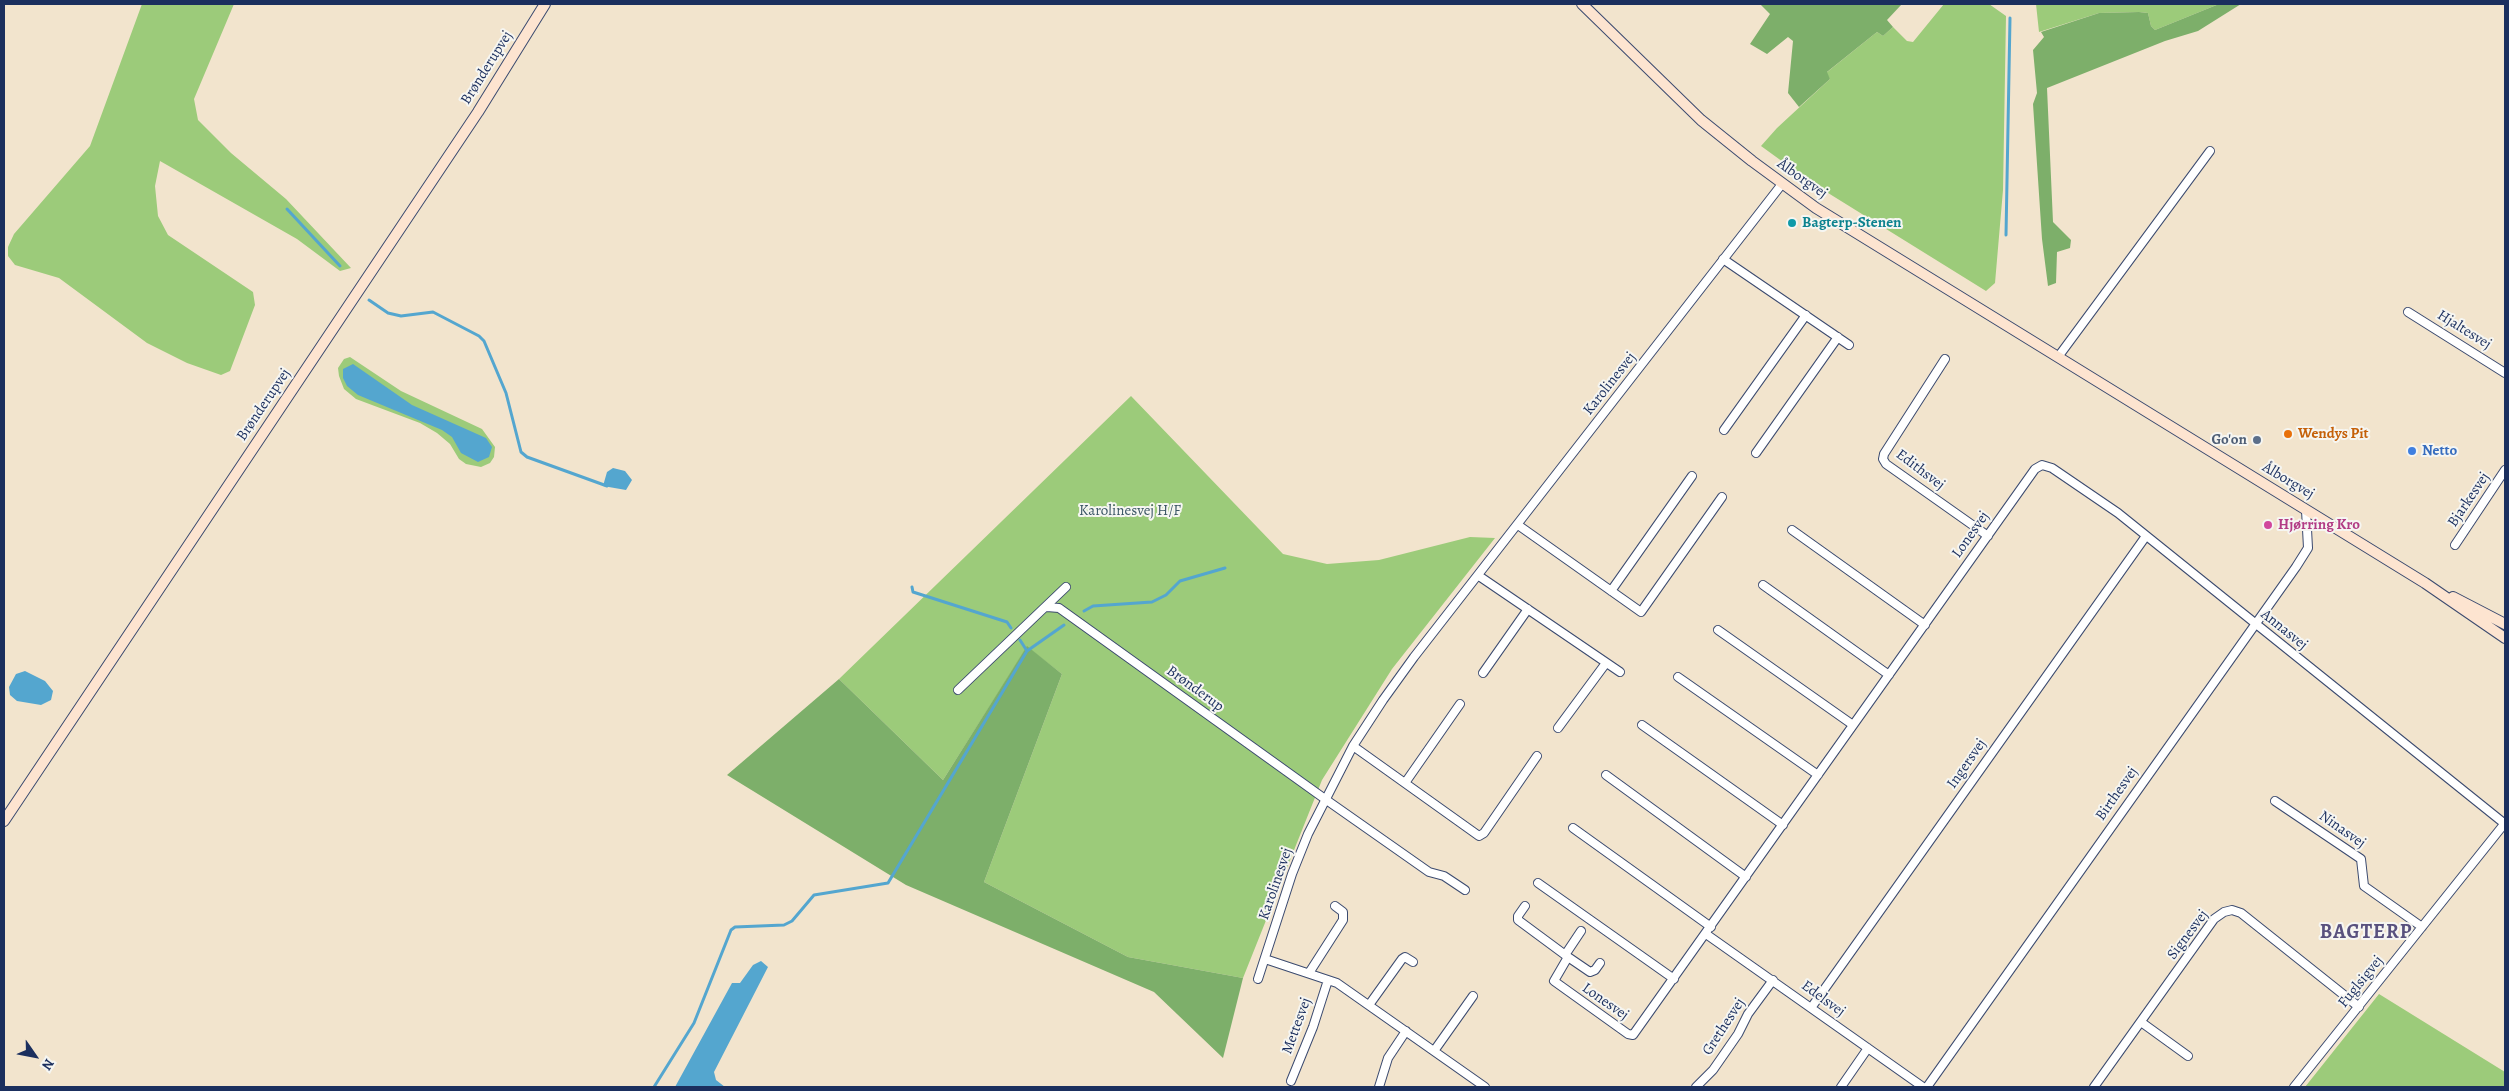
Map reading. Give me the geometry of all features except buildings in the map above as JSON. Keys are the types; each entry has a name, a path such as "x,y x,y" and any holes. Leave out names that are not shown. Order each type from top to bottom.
{"main road":[{"name":"Brønderupvej","path":"4,821 478,112 545,4"},
{"name":"Ålborgvej","path":"1582,4 1701,120 1782,184 1904,263 2425,584 2505,638"},
{"name":"Ålborgvej","path":"2425,584 2505,624"}],"street":[{"path":"2058,357 2210,151"},
{"name":"Karolinesvej","path":"1258,979 1292,874 1325,799 1353,746 1414,657 1479,576 1782,184"},
{"path":"1723,259 1849,345"},
{"name":"Hjaltesvej","path":"2408,312 2505,373"},
{"path":"1724,430 1806,315"},
{"path":"1756,453 1838,337"},
{"name":"Edithsvej","path":"1945,359 1884,454 1883,459 1886,464 1988,536"},
{"name":"Lonesvej","path":"1581,931 1555,975 1555,983 1630,1035 1636,1032 2035,469 2042,465"},
{"name":"Annasvej","path":"2042,465 2052,468 2146,536 2505,824"},
{"name":"Bjarkesvej","path":"2455,545 2505,470"},
{"path":"1610,591 1692,476"},
{"path":"1518,525 1637,611 1642,611 1722,497"},
{"name":"Birthesvej","path":"1925,1087 2308,548 2306,510"},
{"path":"1792,530 1925,625"},
{"name":"Ingersvej","path":"1811,1008 2146,536"},
{"path":"1479,576 1620,672"},
{"path":"1763,585 1888,676"},
{"path":"958,690 1066,587"},
{"name":"Brønderup","path":"1047,607 1059,608 1325,799"},
{"path":"1483,673 1528,609"},
{"path":"1718,630 1853,725"},
{"path":"1558,728 1606,662"},
{"path":"1678,677 1818,775"},
{"path":"1405,783 1460,704"},
{"path":"1642,725 1783,825"},
{"path":"1353,746 1480,835 1537,756"},
{"path":"1606,775 1746,877"},
{"path":"1325,799 1429,872 1444,876 1465,890"},
{"name":"Ninasvej","path":"2276,801 2361,859 2364,886 2422,928"},
{"name":"Fuglsigvej","path":"2294,1087 2505,824"},
{"path":"1573,828 1708,930"},
{"path":"1538,882 1674,978"},
{"path":"1309,973 1343,920 1343,912 1335,906"},
{"name":"Lonesvej","path":"1525,906 1518,916 1518,920 1590,972 1595,970 1600,963"},
{"name":"Signesvej","path":"2094,1087 2214,919 2224,912 2232,910 2241,913 2359,1007"},
{"name":"Edelsvej","path":"1708,930 1811,1008 1925,1087"},
{"path":"1369,1005 1402,959 1406,958 1413,962"},
{"path":"1265,959 1342,986 1486,1087"},
{"name":"Mettesvej","path":"1291,1082 1313,1027 1328,980"},
{"name":"Grethesvej","path":"1696,1087 1713,1070 1738,1034 1748,1014 1773,980"},
{"path":"1434,1051 1473,996"},
{"path":"2141,1022 2188,1056"},
{"path":"1379,1087 1388,1058 1406,1031"},
{"path":"1841,1087 1868,1048"},
{"path":"1468,1087 1474,1079"}],"green space":[{"path":"142,4 234,4 194,99 198,120 231,153 286,199 351,268 340,271 297,239 160,161 155,186 158,216 168,235 253,292 255,305 230,371 221,375 187,363 147,343 59,278 15,265 8,256 8,247 14,234 90,146"},
{"path":"1760,4 1902,4 1887,20 1893,27 1883,36 1877,32 1827,72 1830,79 1799,107 1788,93 1793,41 1788,37 1767,54 1750,44 1770,14"},
{"path":"1944,4 1989,4 2006,16 2003,190 1995,283 1986,291 1812,183 1761,146 1777,128 1830,79 1826,73 1877,32 1883,36 1893,27 1907,41 1913,42"},
{"path":"2036,4 2219,4 2155,30 2151,26 2148,13 2139,12 2099,13 2039,32"},
{"path":"2219,4 2241,4 2198,31 2165,41 2047,88 2053,222 2071,240 2070,248 2057,252 2056,283 2048,286 2042,239 2033,104 2037,93 2033,50 2044,37 2041,32 2099,13 2139,12 2148,13 2151,26 2155,30"},
{"path":"350,357 401,391 482,429 495,447 494,457 490,463 481,467 466,464 459,459 450,444 437,433 420,423 356,399 344,389 339,376 338,368 344,359"},
{"name":"Karolinesvej H/F","path":"1131,396 1283,554 1327,564 1379,560 1470,537 1495,538 1392,669 1322,780 1243,978 1128,957 984,882 1062,674 1027,647 943,780 839,679"},
{"path":"1027,646 1062,674 984,882 1128,957 1243,978 1223,1058 1154,992 906,885 727,775 839,679 943,780"},
{"path":"2379,994 2505,1072 2505,1087 2305,1087"}],"water":[{"path":"353,364 412,405 486,438 492,447 489,457 478,462 461,453 452,437 442,430 358,395 347,386 343,378 343,369"},
{"path":"613,468 625,471 632,480 626,490 603,486 607,472"},
{"path":"25,671 45,681 53,691 51,700 41,705 17,701 10,695 9,687 16,674"},
{"path":"761,961 768,967 714,1072 716,1080 725,1087 675,1087 732,983 740,983 753,965"}],"waterway":[{"path":"2006,235 2010,18"},
{"path":"287,209 340,266"},
{"path":"369,300 388,313 401,316 433,312 479,336 484,341 506,393 521,452 527,457 607,486"},
{"path":"1084,611 1093,606 1152,602 1166,595 1180,581 1225,568"},
{"path":"912,587 913,592 1007,622 1011,628"},
{"path":"654,1087 694,1023 731,930 735,927 784,925 792,921 814,895 888,883 1027,651 1064,625"},
{"path":"1020,640 1027,651"}],"place":[{"name":"Bagterp-Stenen","path":"1792,223"},
{"name":"Wendys Pit","path":"2288,434"},
{"name":"Go'on","path":"2257,440"},
{"name":"Netto","path":"2412,451"},
{"name":"Hjørring Kro","path":"2268,525"}],"district":[{"name":"BAGTERP","path":"2366,933"}]}
